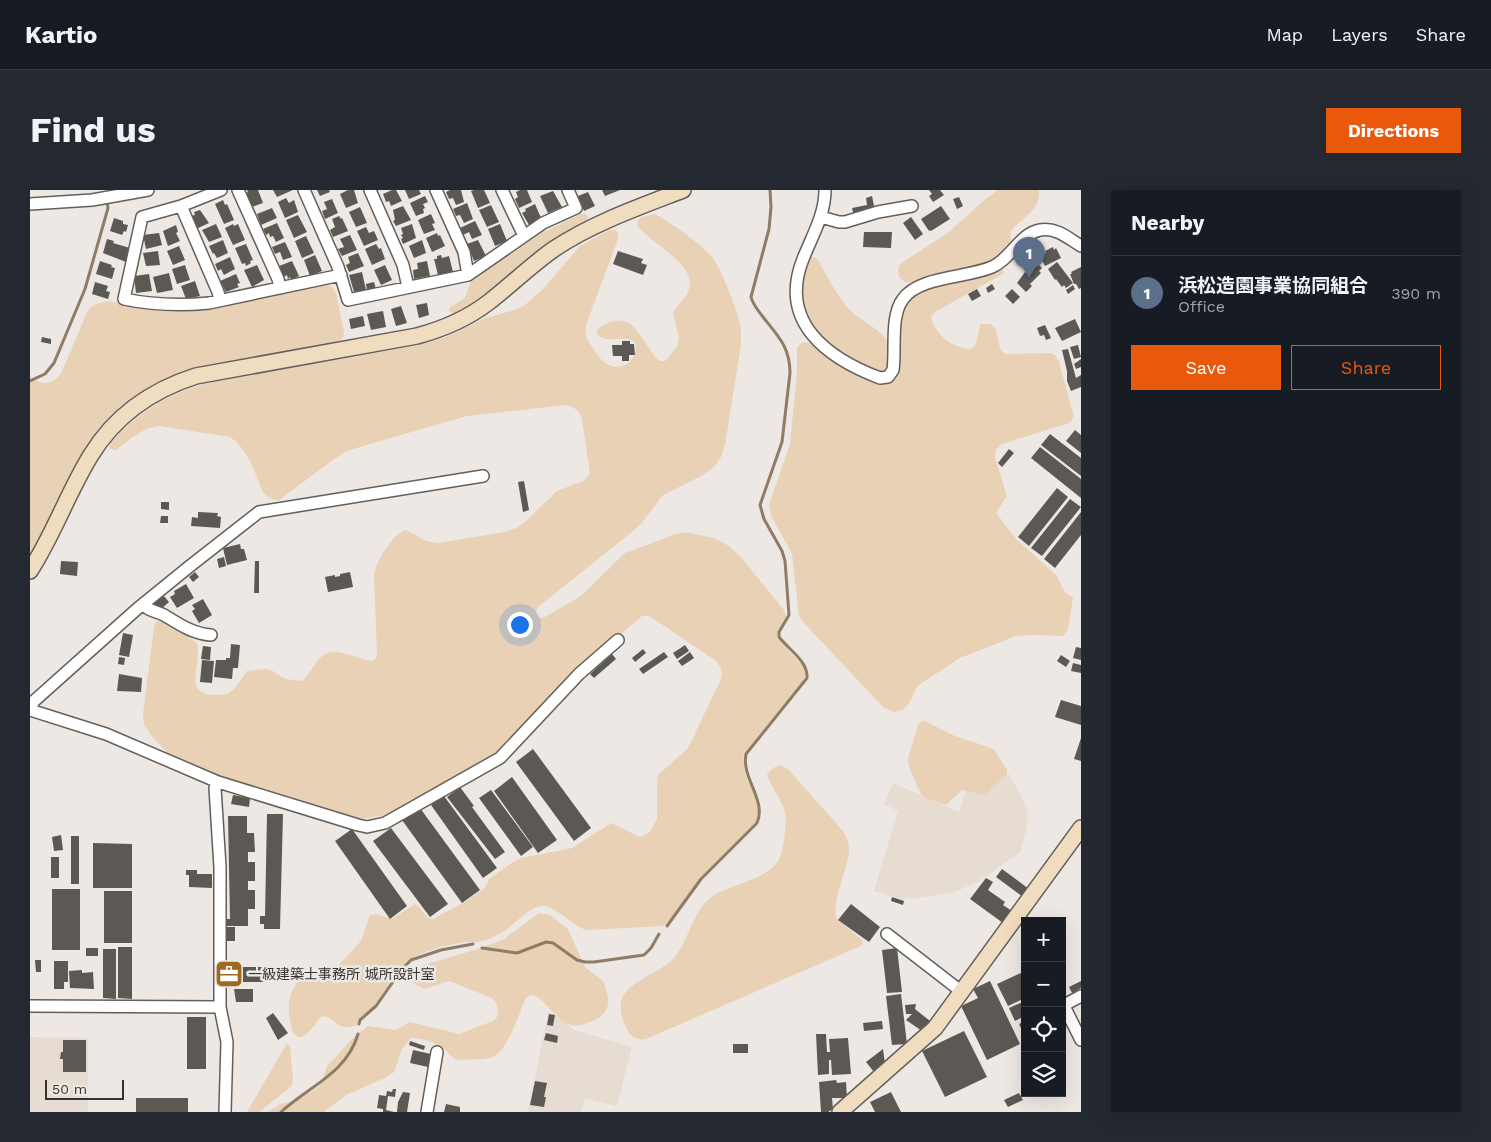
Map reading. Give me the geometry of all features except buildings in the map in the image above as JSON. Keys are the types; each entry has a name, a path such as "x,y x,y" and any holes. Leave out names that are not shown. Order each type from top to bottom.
{"street":[{"path":"30,204 94,200 148,190"},
{"path":"221,190 181,206 142,217 124,299 155,304 191,305 341,275"},
{"path":"238,190 278,279 280,288"},
{"path":"304,190 341,275 348,300 468,274 543,223 576,208 568,190"},
{"path":"370,190 403,265 408,287"},
{"path":"436,190 464,252 468,274"},
{"path":"502,190 524,236"},
{"path":"30,571 47,543 82,470 100,441 123,416 149,396 180,381 196,376 416,336 442,328 478,310 545,255 565,242 619,215 682,190"},
{"path":"825,190 821,217 798,274 798,304 802,319 819,344 830,354 880,378 888,377 893,370 897,311 902,299 911,290 923,284 992,267 1004,260 1027,236 1037,230 1048,229 1058,232 1081,246"},
{"path":"181,206 220,300"},
{"path":"821,217 845,222 878,212 912,206"},
{"path":"483,476 260,512 143,604 33,702 30,710 106,734 218,782 367,827 385,823 500,758 579,674 618,640"},
{"path":"143,604 146,608 164,615 178,625 202,634 211,635"},
{"path":"218,782 216,788 220,867 220,1007 227,1042 225,1112"},
{"path":"1023,917 1081,828"},
{"path":"840,1112 930,1034 1021,920"},
{"path":"887,934 962,992"},
{"path":"1066,1002 1081,996"},
{"path":"30,1006 220,1007"},
{"path":"1065,1007 1081,1040"},
{"path":"427,1112 437,1052"}],"shaded area":[{"path":"998,190 1039,190 1039,197 1034,209 1011,231 1010,244 1002,254 991,261 948,275 909,283 901,279 898,274 900,264 949,232"},
{"path":"581,214 585,214 588,217 585,224 541,249 485,296 456,314 450,312 449,308 465,298 470,283 473,280 542,233"},
{"path":"655,214 701,246 712,257 725,281 737,313 741,329 741,345 725,445 721,457 714,467 703,475 663,495 641,524 538,607 536,612 537,616 545,617 581,596 625,553 673,535 685,532 714,538 729,546 740,556 784,610 786,617 778,631 777,638 803,666 805,673 803,681 744,754 743,763 745,771 757,805 756,822 700,878 676,913 664,926 587,930 549,907 538,907 504,931 489,939 446,946 411,959 398,971 379,1000 361,1018 357,1025 350,1027 340,1026 331,1019 322,1016 308,1033 298,1037 292,1030 289,1012 289,999 297,982 308,971 327,973 334,970 361,941 370,915 376,914 392,919 415,904 428,918 433,919 484,889 489,879 521,858 572,848 611,823 640,837 650,832 657,819 658,775 687,749 721,679 721,669 716,661 654,619 642,616 577,672 503,752 426,795 408,801 403,809 391,814 355,820 219,779 170,756 150,734 144,724 143,714 156,622 166,621 197,643 197,688 202,693 212,695 228,694 235,688 247,671 271,670 285,679 302,681 319,659 327,653 340,652 373,661 377,655 375,569 396,536 406,530 426,541 438,543 505,532 516,528 526,521 557,491 583,481 590,474 582,419 576,409 565,405 467,416 345,452 279,500 270,498 263,492 254,469 242,448 230,437 160,426 142,431 116,450 110,449 110,444 144,412 170,397 199,386 419,345 446,337 485,318 515,310 525,305 543,289 580,246 609,230 615,230 618,233 618,239 586,325 587,338 605,363 619,367 629,363 635,354 635,342 626,339 605,339 597,334 597,330 606,324 616,321 626,322 635,328 656,358 660,361 665,361 677,347 679,338 673,312 688,293 690,280 686,271 679,263 637,225 638,220 642,217"},
{"path":"814,257 818,260 847,307 881,333 887,340 890,349 890,359 885,372 881,373 843,355 829,346 816,333 806,312 801,289 804,267 809,258"},
{"path":"998,269 1004,273 935,312 931,317 933,324 941,335 957,346 971,349 977,341 981,324 991,324 996,331 1000,347 1005,354 1051,353 1056,356 1059,362 1074,417 1069,423 1002,444 998,448 995,457 1007,496 996,513 1017,540 1056,575 1064,591 1073,598 1068,629 1064,636 1016,636 960,658 917,686 910,702 903,710 894,712 883,707 799,616 792,554 771,516 769,505 790,444 797,373 797,348 801,343 807,342 812,344 828,357 874,381 898,366 902,312 910,297 924,289 986,274"},
{"path":"328,285 336,293 344,332 341,340 337,343 194,369 161,382 131,400 105,423 84,452 30,558 30,377 39,382 46,383 61,374 87,312 91,307 108,301 154,310 173,311 210,308"},
{"path":"923,720 955,736 994,749 1007,770 1007,775 985,795 962,790 946,805 926,798 921,794 908,762 918,725"},
{"path":"781,765 789,770 846,836 849,849 848,858 837,898 836,918 862,940 863,945 646,1039 636,1039 627,1030 622,1016 621,1005 623,996 637,982 673,959 698,913 711,897 763,874 776,864 780,857 785,834 785,812 767,774 773,768"},
{"path":"1009,774 1027,808 1027,828 1020,852 978,882 954,892 913,899 906,897 905,900 874,891 898,811 884,804 893,783 959,812 966,790 985,795"},
{"path":"539,913 550,915 568,929 585,967 603,981 608,1006 606,1011 597,1019 576,1026 571,1025 558,1017 538,997 528,996 509,1038 500,1052 491,1058 460,1060 452,1057 436,1044 411,1038 402,1049 394,1072 346,1095 324,1112 268,1112 280,1104 296,1101 320,1086 327,1066 351,1040 368,1026 396,1030 410,1022 459,1034 493,1021 497,1017 498,1009 492,998 449,981 424,989 409,979 413,971 420,966 478,949 504,939"},
{"path":"548,1013 558,1015 574,1030 632,1047 617,1106 585,1098 581,1112 528,1112"},
{"path":"30,1037 88,1038 88,1112 30,1112"},
{"path":"287,1043 290,1046 292,1085 259,1112 247,1112"}],"waterway":[{"path":"667,926 701,879 757,823 759,806 747,772 746,754 807,678 801,661 779,637 779,632 789,615 785,561 782,551 764,519 760,505 782,442 790,373 788,356 782,342 753,303 751,297 769,229 770,190"},
{"path":"30,381 45,374 54,363 85,289 108,208 107,201"},
{"path":"482,948 517,953 546,942 553,943 577,960 594,962 644,955 651,948 659,934"},
{"path":"359,1024 360,1020 376,1006 402,969 411,960 441,950 473,944"},
{"path":"281,1112 336,1069 353,1048 358,1034"}],"place":[{"name":"浜松造園事業協同組合","path":"1029,278"},
{"name":"一級建築士事務所 城所設計室","path":"229,974"}]}
